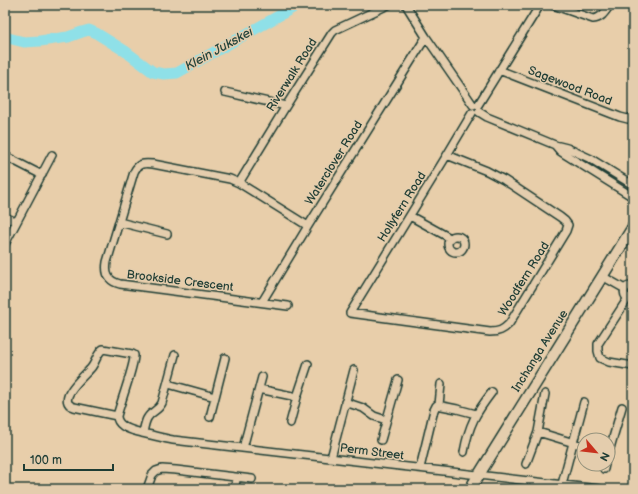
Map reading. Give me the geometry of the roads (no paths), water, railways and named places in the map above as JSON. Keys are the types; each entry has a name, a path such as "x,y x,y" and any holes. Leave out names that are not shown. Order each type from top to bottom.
{"street":[{"name":"Riverwalk Road","path":"239,183 332,33 339,28 388,5"},
{"path":"406,5 426,37 476,109 487,117 555,145 567,148 591,159 631,184 624,191"},
{"name":"Hollyfern Road","path":"350,313 540,5"},
{"path":"553,5 593,19 597,19 602,16 610,5"},
{"name":"Waterclover Road","path":"262,302 426,37"},
{"name":"Sagewood Road","path":"499,70 620,117 628,119 633,117"},
{"path":"226,92 286,106"},
{"path":"555,145 560,151 633,197"},
{"path":"5,244 52,155"},
{"name":"Woodfern Road","path":"350,313 496,332 509,324 566,231 568,225 560,217 504,180 487,171 447,155"},
{"path":"5,156 42,175"},
{"path":"586,168 591,159"},
{"name":"Brookside Crescent","path":"288,306 130,286 115,282 110,278 106,266 134,172 137,167 142,164 153,164 225,178 239,183 308,226"},
{"path":"410,216 450,238"},
{"path":"5,217 16,222"},
{"path":"119,222 167,234"},
{"name":"Inchanga Avenue","path":"470,489 633,227"},
{"path":"602,276 625,289"},
{"path":"625,289 628,286 633,287"},
{"path":"625,289 625,295 630,298 598,344 598,351 600,358 609,362 633,366"},
{"path":"103,349 132,354 134,357 132,368 116,416 74,407 69,405 68,402 68,398 74,387 90,369 100,351 103,349"},
{"path":"143,433 147,418 158,409 162,403 175,355"},
{"path":"210,417 225,358"},
{"path":"290,423 308,364"},
{"path":"331,458 354,370"},
{"path":"243,448 262,378"},
{"path":"381,440 398,380"},
{"path":"168,384 215,397"},
{"path":"439,405 441,384"},
{"path":"259,389 297,397"},
{"path":"464,452 468,432 476,414 492,392"},
{"path":"526,464 538,432 545,394"},
{"path":"345,402 358,406 374,416 386,420"},
{"path":"562,484 584,402"},
{"path":"420,468 436,405 476,414"},
{"path":"614,432 622,407"},
{"name":"Perm Street","path":"116,416 117,420 127,428 173,440 599,489"},
{"path":"538,432 576,444"},
{"path":"147,489 152,475 162,469 252,479"},
{"path":"235,489 236,478"}],"waterway":[{"name":"Klein Jukskei","path":"5,36 24,42 40,41 68,37 89,30 125,51 153,72 164,74 177,73 298,5"}]}
